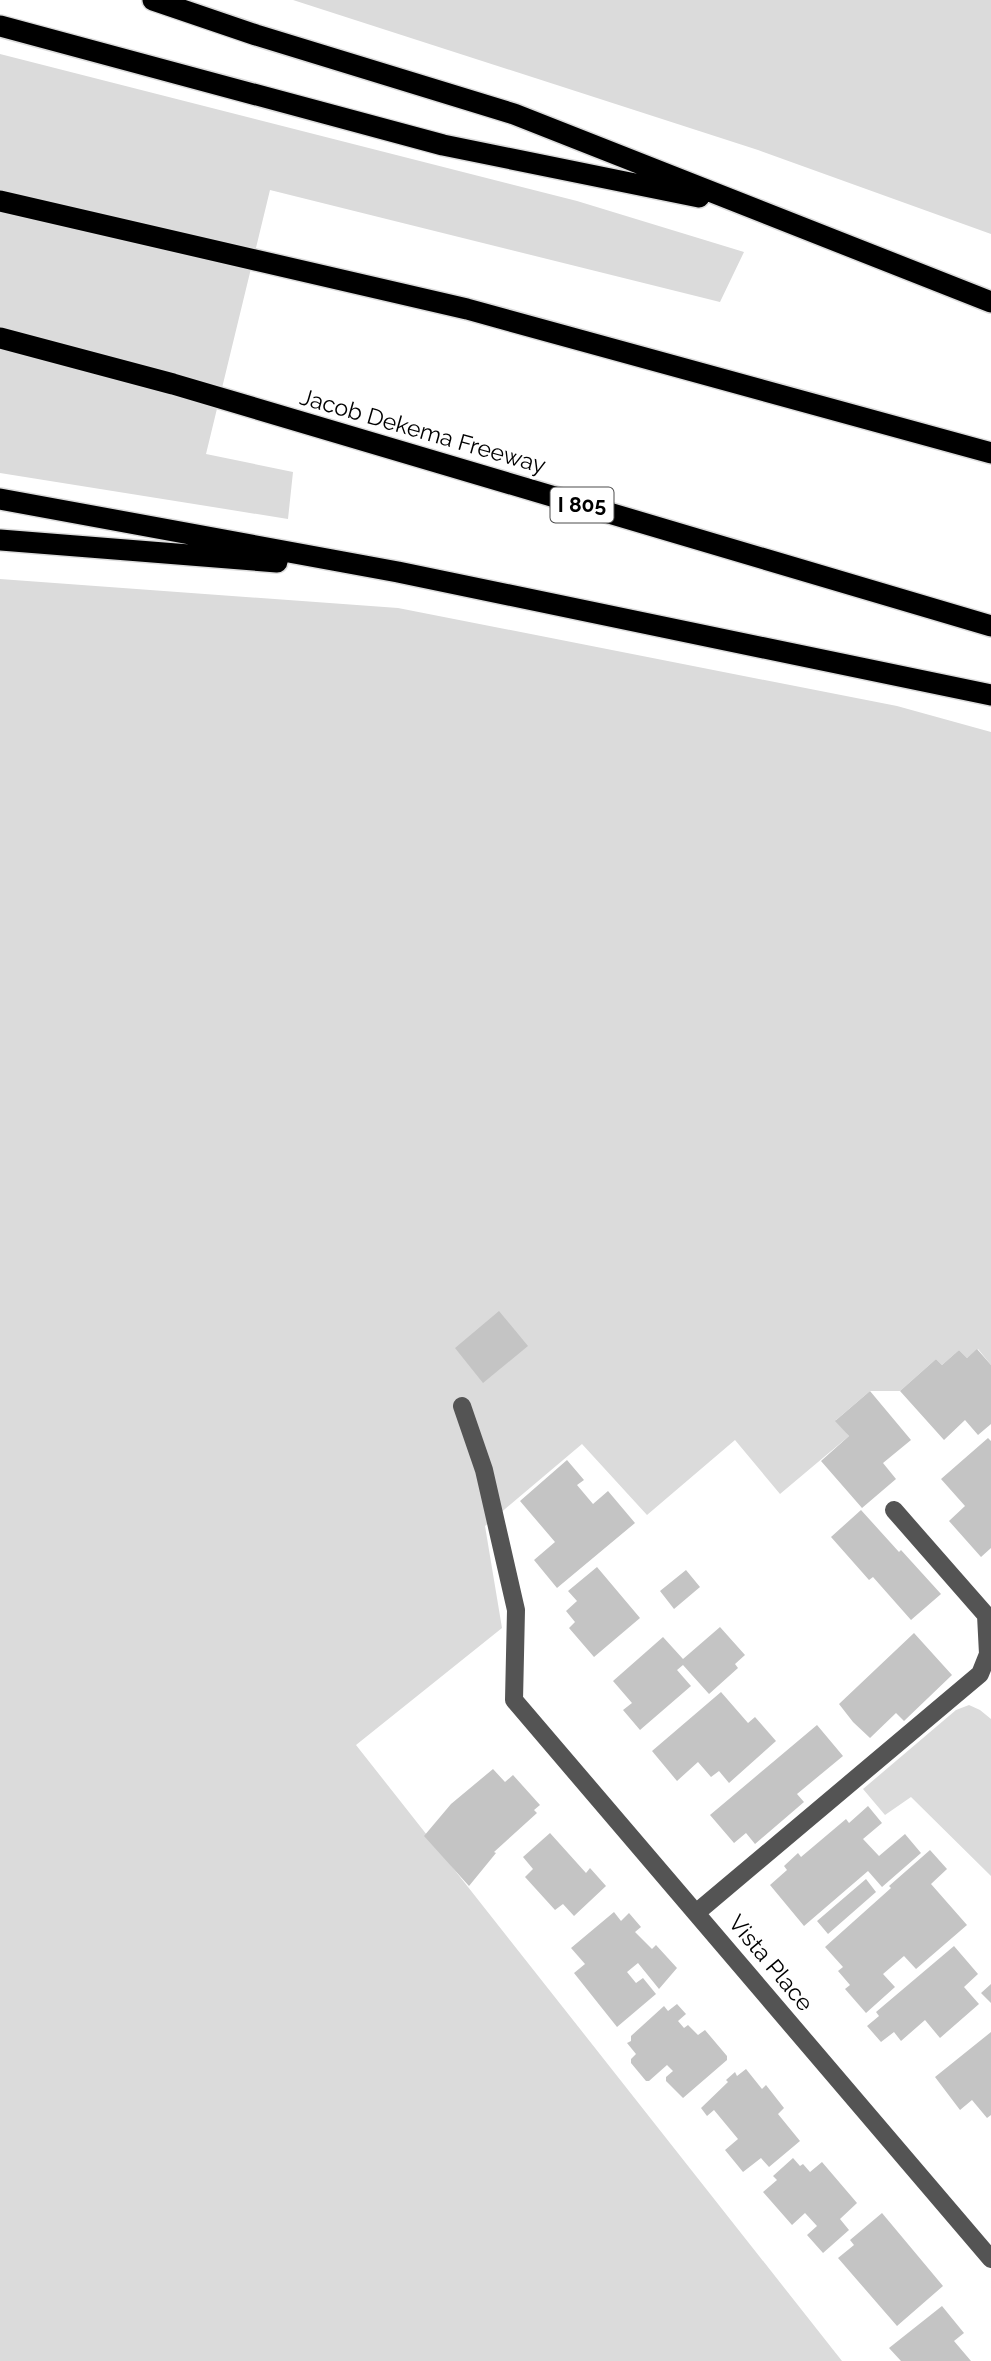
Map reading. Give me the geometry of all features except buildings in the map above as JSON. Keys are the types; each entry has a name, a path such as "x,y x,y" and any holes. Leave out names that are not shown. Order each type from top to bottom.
{"highway":[{"path":"153,0 256,35 514,114 991,302"},
{"path":"0,26 443,145 756,209"},
{"path":"0,201 467,309 991,453"},
{"name":"Jacob Dekema Freeway","path":"0,338 173,384 991,626"},
{"path":"0,499 398,572 991,695"},
{"path":"0,540 398,572"}],"street":[{"name":"Vista Place","path":"463,1406 484,1470 516,1610 514,1700 991,2259"},
{"path":"696,1913 980,1674 988,1654 986,1615 894,1510"}],"shaded area":[{"path":"293,0 991,0 991,234 758,150"},
{"path":"0,54 577,201 744,252 720,302 270,190 206,454 293,472 288,519 0,473"},
{"path":"0,579 398,608 897,706 991,732 991,1365 978,1349 967,1358 959,1350 942,1365 936,1359 900,1391 870,1391 836,1420 849,1436 780,1494 735,1440 647,1515 582,1444 485,1526 502,1628 356,1745 842,2361 0,2361"},
{"path":"969,1705 991,1719 991,1876 911,1797 885,1815 863,1789 956,1710"}]}
